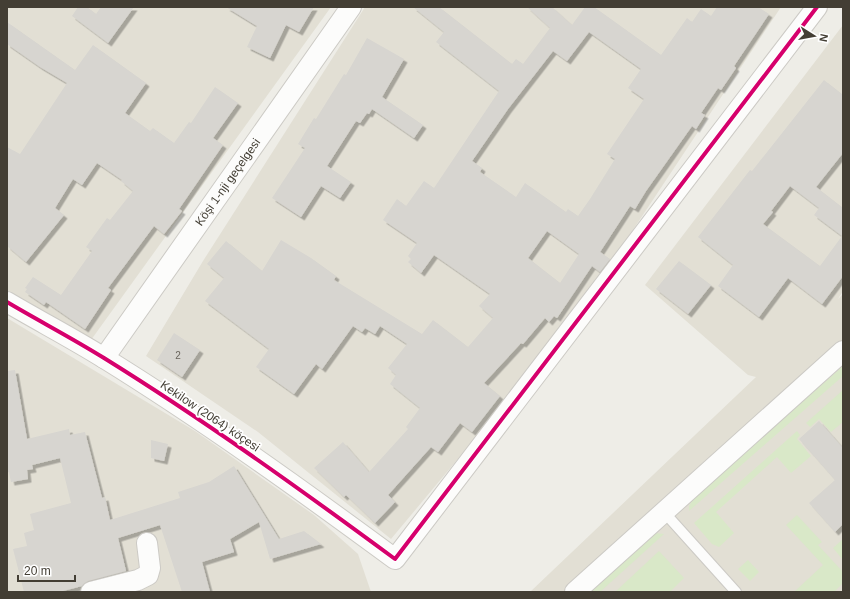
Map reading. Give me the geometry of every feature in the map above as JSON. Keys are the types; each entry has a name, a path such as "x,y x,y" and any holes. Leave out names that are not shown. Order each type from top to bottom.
{"street":[{"name":"Köşi 1-nji geçelgesi","path":"104,358 352,7"},
{"name":"Kekilow (2064) köçesi","path":"7,302 104,358 282,476 395,559 817,7"},
{"path":"575,592 843,351"},
{"path":"91,592 138,580 148,575 150,568 146,543"}],"lane":[{"path":"664,512 736,592"}],"shaded area":[{"path":"7,7 331,7 91,340 7,290"},
{"path":"365,7 781,7 613,260 472,442 391,539 258,432 146,356 203,261"},
{"path":"843,25 843,291 838,299 843,294 843,592 530,592 756,377 748,375 645,285"},
{"path":"7,318 195,431 314,515 358,554 371,592 7,592"}],"green space":[{"path":"843,366 843,376 689,511 689,506 694,497"},
{"path":"843,390 843,422 831,432 819,419 810,427 806,423"},
{"path":"797,431 800,435 797,439 811,456 791,473 777,457 716,512 734,533 719,547 712,544 694,523"},
{"path":"797,515 822,542 818,545 843,572 843,583 834,592 794,592 823,565 786,525"},
{"path":"656,533 664,534 600,592 589,592 651,535"},
{"path":"843,539 843,560 833,548"},
{"path":"659,551 684,578 670,592 615,592"},
{"path":"748,560 759,572 750,581 738,569"}],"building":[{"path":"78,7 87,7 96,14 101,7 134,7 108,43 72,16"},
{"path":"226,7 314,7 299,32 286,25 270,58 247,47 257,26"},
{"path":"413,7 439,7 512,64 516,59 523,64 550,28 527,7 552,7 572,25 585,7 594,7 661,55 687,18 692,22 701,9 711,16 717,7 758,7 769,14 734,66 736,68 721,90 718,88 701,113 705,115 696,129 692,126 635,209 630,206 600,252 610,259 600,272 592,266 557,318 554,316 549,322 545,318 523,344 521,343 484,383 500,396 472,432 460,423 438,452 431,447 388,495 395,502 375,523 346,495 344,497 314,468 343,442 369,472 408,429 406,427 420,408 390,384 396,375 388,368 407,344 380,326 375,334 365,328 362,332 353,326 322,369 316,364 294,394 256,367 269,349 205,301 224,278 207,264 226,241 262,271 281,240 311,258 336,276 334,280 422,334 433,320 468,347 493,318 479,306 490,294 434,255 421,273 408,262 411,259 408,256 417,243 383,220 397,199 406,206 424,181 434,188 499,91 436,42 444,32","holes":["589,32 641,69 628,88 644,99 607,154 615,159 578,216 568,209 566,212 525,183 516,197 480,172 482,168 472,161 508,109 553,51 567,61","547,231 579,254 560,283 528,258"]},
{"path":"7,22 75,70 93,45 146,83 125,113 150,131 153,128 174,143 189,122 191,123 215,87 238,103 213,138 223,145 179,209 182,211 164,234 154,226 108,288 111,290 85,329 46,302 44,305 25,292 27,289 25,288 33,277 61,295 92,251 86,247 107,218 110,220 133,191 121,181 122,180 97,163 82,185 73,179 55,208 64,215 26,262 7,246 7,147 20,154 67,83 40,67 7,44"},
{"path":"367,38 404,59 382,97 423,125 414,138 372,109 360,123 356,121 327,166 351,182 340,198 321,186 301,217 272,198 305,148 298,144 314,118 316,119 344,74 346,75"},
{"path":"824,80 843,95 843,153 816,187 843,208 843,276 822,304 788,278 759,317 718,286 733,265 698,237 750,170 752,171","holes":["790,186 819,208 814,215 842,236 820,266 763,224 773,212 771,211"]},
{"path":"679,261 711,285 688,314 656,289"},
{"path":"174,333 200,350 182,377 157,360"},
{"path":"15,370 27,439 69,429 70,435 85,432 102,498 105,497 110,520 180,498 178,492 209,482 234,466 279,539 304,531 321,544 270,559 259,522 230,539 234,552 202,562 210,592 182,592 160,525 118,538 126,571 88,581 82,586 59,592 24,592 13,549 27,546 24,533 34,530 30,514 71,503 60,458 32,465 33,469 27,470 28,479 11,482 9,472 7,473 7,371"},
{"path":"819,421 843,448 843,524 835,532 809,503 835,480 799,439"},
{"path":"151,440 168,444 164,461 151,458"}],"cycle path":[{"path":"7,302 92,351 215,430 395,559 817,7"}]}
